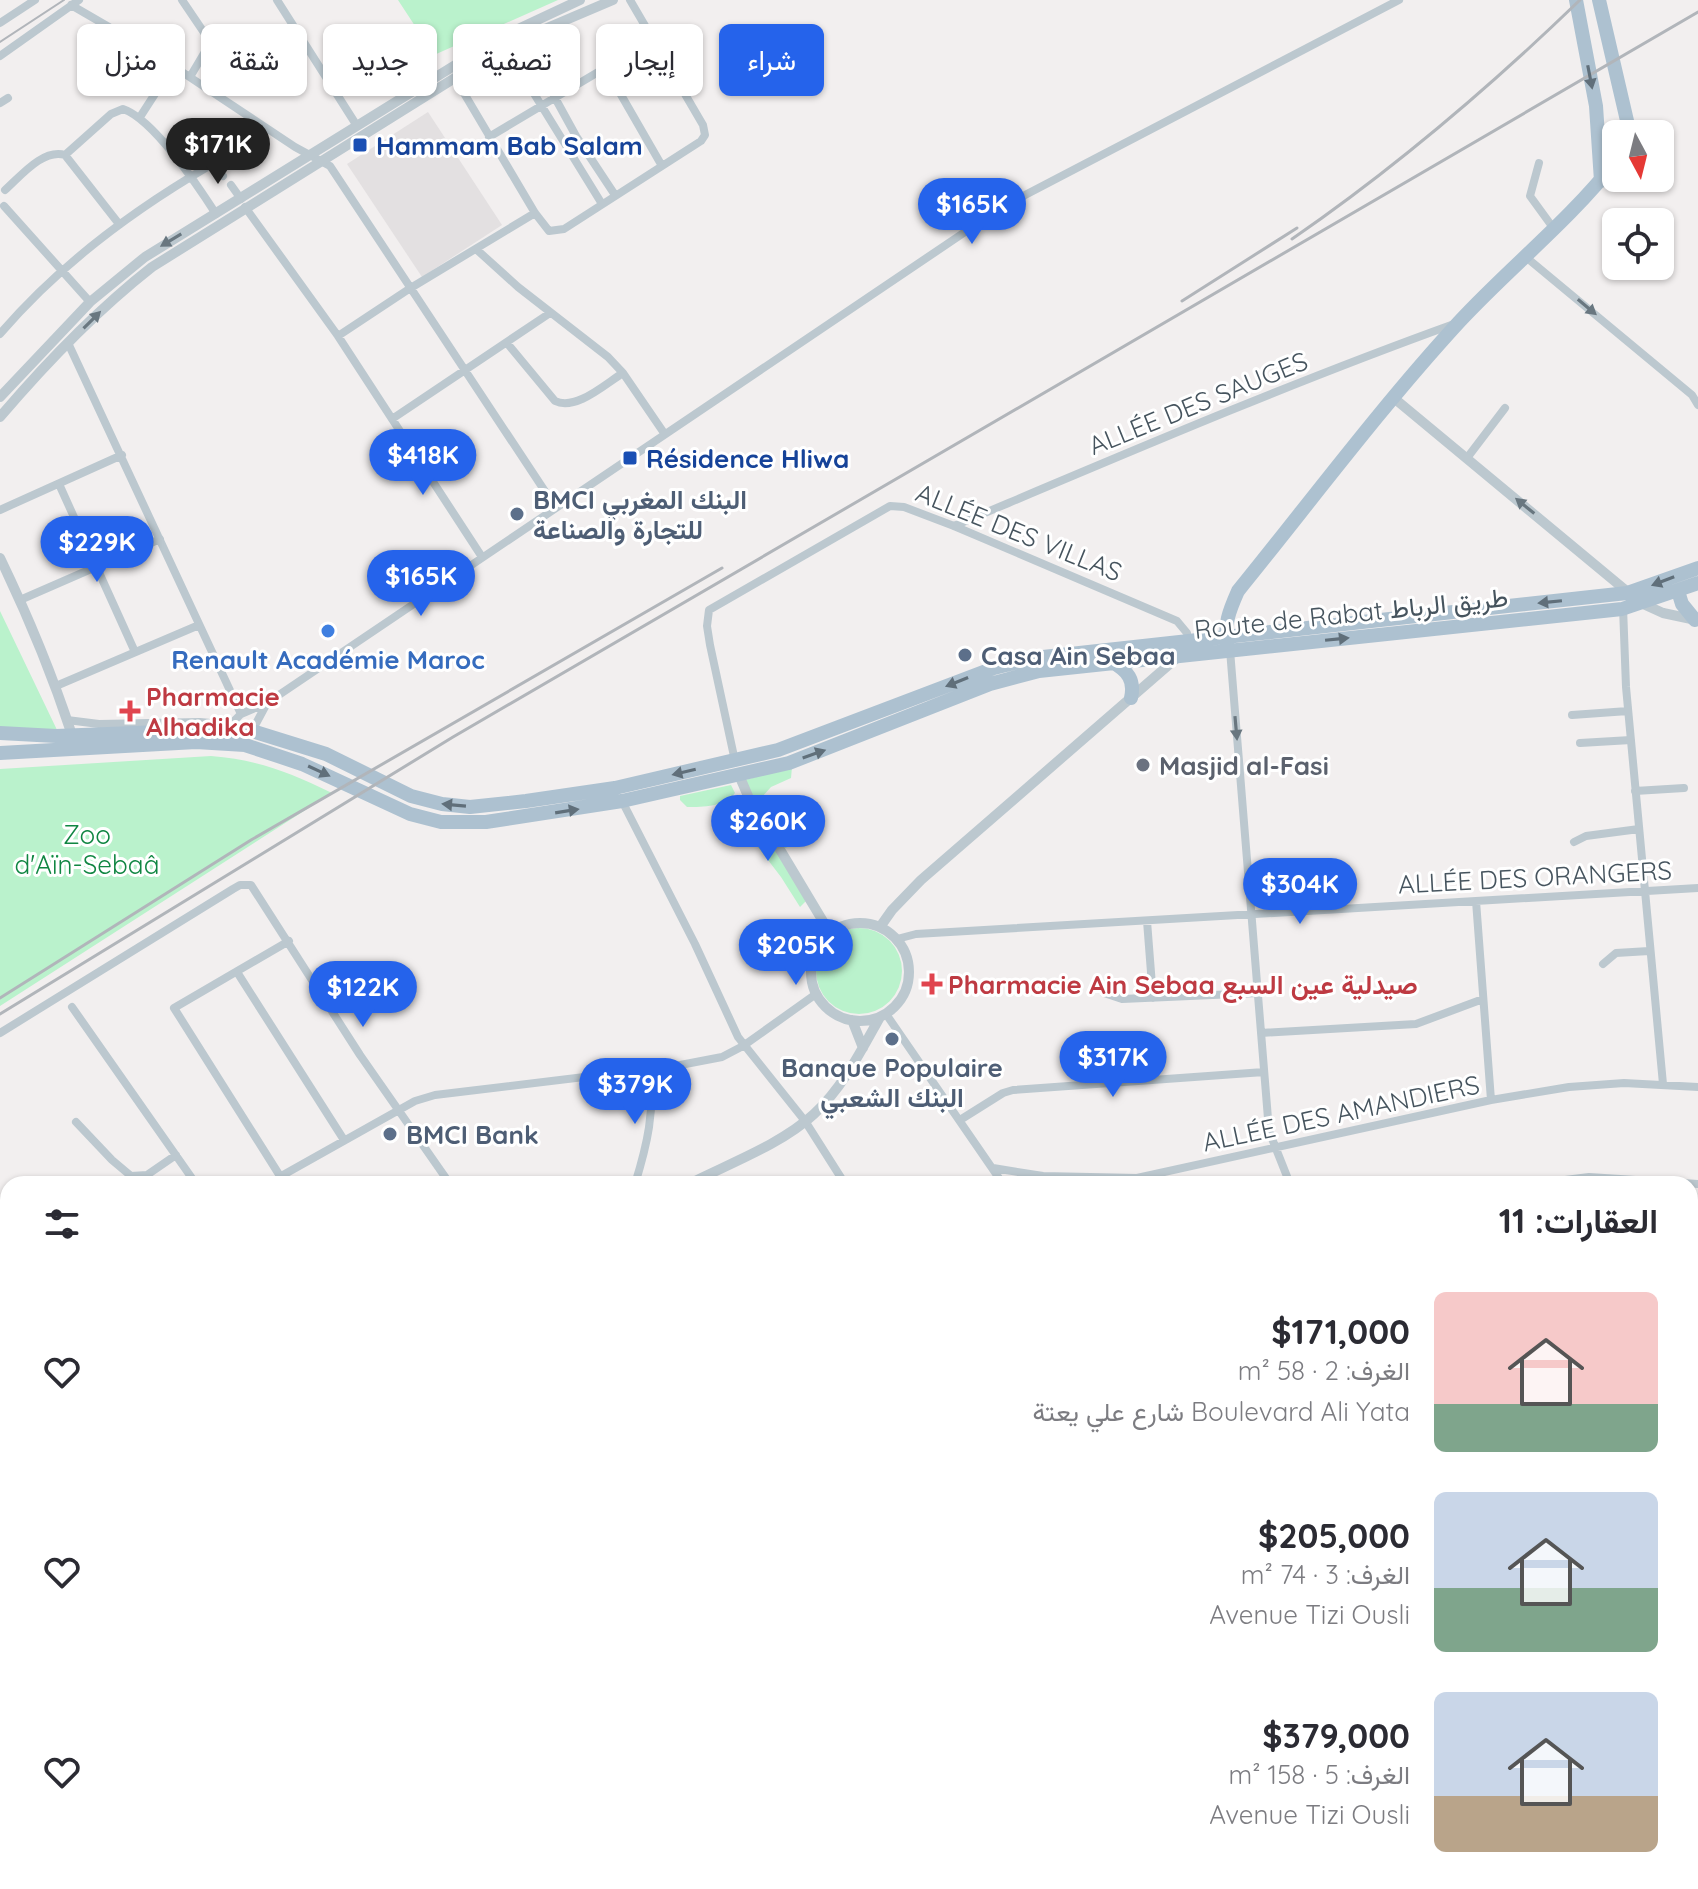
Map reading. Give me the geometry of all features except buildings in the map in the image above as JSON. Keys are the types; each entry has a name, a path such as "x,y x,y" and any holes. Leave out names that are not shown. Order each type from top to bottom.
{"main road":[{"path":"1228,644 1230,609 1238,591 1459,322 1527,258 1601,181 1596,106 1576,0"},
{"path":"1599,0 1627,120"},
{"name":"Route de Rabat طريق الرباط","path":"1228,644 1627,593 1698,568"},
{"name":"Route de Rabat طريق الرباط","path":"737,768 1014,662 1050,656 1185,648 1622,609 1698,583"},
{"path":"1678,591 1682,604 1696,620"},
{"name":"Route de Rabat طريق الرباط","path":"0,735 56,736 74,741 245,745 302,764 397,810 441,822 486,822 815,754 1019,675 1185,648"},
{"path":"1112,662 1125,669 1131,680 1131,698"},
{"name":"Route de Rabat طريق الرباط","path":"0,750 74,741 222,730 252,731 326,754 397,791 442,804 470,807 618,795"}],"street":[{"path":"0,23 35,0"},
{"path":"182,0 209,45 190,77"},
{"path":"277,0 357,126"},
{"path":"526,24 580,0"},
{"path":"557,24 613,0"},
{"path":"630,0 643,24"},
{"path":"67,720 99,724 200,722 211,723 222,730 241,714 267,703 1002,207 1399,0"},
{"path":"0,56 75,3 108,24"},
{"path":"0,417 68,343 116,296 152,267 309,155 453,71"},
{"path":"489,137 596,72"},
{"path":"185,74 309,155 322,160 335,173 556,508"},
{"path":"0,397 90,302 145,257 216,214 243,203 322,160 453,79"},
{"path":"140,117 154,96"},
{"path":"465,96 535,213 547,229 556,231 701,141 705,132 684,96"},
{"path":"535,96 602,204"},
{"path":"622,96 662,166"},
{"path":"555,97 576,136 615,195"},
{"path":"65,155 115,111 123,109 140,117 193,177 216,214"},
{"path":"90,302 2,207 7,198 2,189 46,156 65,155 119,224"},
{"path":"1539,163 1530,196 1554,229"},
{"path":"2,327 61,271 119,224 209,166 223,176"},
{"path":"231,185 338,336 482,557"},
{"path":"338,336 535,213"},
{"path":"476,249 623,373 664,433"},
{"path":"1527,258 1692,395 1698,405"},
{"path":"392,419 550,313"},
{"name":"ALLÉE DES SAUGES","path":"954,526 1204,421 1459,322"},
{"path":"68,343 241,714"},
{"path":"507,343 560,403 579,400 623,373"},
{"path":"1395,399 1627,593 1663,613 1696,620"},
{"path":"1467,458 1505,408"},
{"path":"0,510 122,455"},
{"path":"59,484 135,652"},
{"name":"ALLÉE DES VILLAS","path":"830,933 748,796 737,768 708,636 709,610 883,508 904,507 1177,621 1185,629 1185,648"},
{"path":"20,600 160,539"},
{"path":"0,558 56,686 74,741"},
{"path":"1627,593 1622,609 1628,711 1663,1084"},
{"path":"56,686 199,625"},
{"path":"1228,644 1269,1131 1287,1176"},
{"path":"880,927 921,880 1185,648"},
{"path":"252,731 267,703"},
{"path":"1572,715 1628,711"},
{"path":"1580,743 1631,740"},
{"path":"1635,791 1684,788"},
{"path":"618,795 695,944 743,1046 805,1121 840,1176"},
{"path":"1574,842 1586,836 1639,829"},
{"path":"0,1033 240,885 248,884 254,887 444,1176"},
{"name":"ALLÉE DES ORANGERS","path":"897,939 916,934 1698,888"},
{"path":"1476,901 1491,1100"},
{"path":"1147,921 1153,998"},
{"path":"863,923 880,927 897,939 905,951 909,979 905,993 897,1005 883,1015 866,1021 852,1020 831,1011 816,994 812,981 814,955 830,933 846,925 863,923"},
{"path":"289,941 174,1008 280,1176 398,1109 435,1095 651,1069 722,1057 743,1046 816,994"},
{"path":"1603,964 1616,953 1649,951"},
{"path":"237,972 344,1140"},
{"path":"1104,993 1122,999 1258,993"},
{"path":"1261,1033 1416,1024 1483,999"},
{"path":"72,1007 190,1176"},
{"path":"705,1176 805,1121 844,1079 883,1015"},
{"path":"883,1015 998,1176"},
{"path":"852,1020 863,1048"},
{"path":"637,1176 652,1125 651,1069"},
{"path":"960,1120 1013,1090 1264,1072"},
{"name":"ALLÉE DES AMANDIERS","path":"1160,1176 1491,1100 1569,1087 1624,1083 1698,1087"},
{"path":"76,1122 131,1176 147,1175 176,1155"},
{"name":"ALLÉE DES AMANDIERS","path":"993,1168 1043,1176"}],"shaded area":[{"path":"428,112 502,225 422,277 347,164"}],"green space":[{"path":"398,0 558,0 504,24 453,24 453,47 437,54 437,24 414,24"},
{"path":"0,611 58,732 0,736"},
{"name":"Zoo d'Aïn-Sebaâ","path":"211,756 273,768 332,793 0,1006 0,769"},
{"path":"792,767 791,778 771,787 761,798 778,830 788,831 795,844 785,848 763,816 745,780"},
{"path":"731,785 735,793 719,804 687,807 680,800 680,796"},
{"path":"750,807 808,899 800,907 738,821"},
{"path":"859,928 875,932 889,941 898,955 902,971 898,987 889,1001 875,1010 859,1014 843,1010 829,1001 820,987 816,971 820,955 829,941 843,932"}],"tram line":[{"path":"0,42 64,0"}],"railway":[{"path":"1292,239 1441,126 1580,0"},
{"path":"0,1014 453,737 1698,12"},
{"path":"1182,301 1297,228"},
{"path":"0,998 251,840 722,568"}],"place":[{"name":"Hammam Bab Salam","path":"360,145"},
{"name":"Résidence Hliwa","path":"630,458"},
{"name":"BMCI البنك المغربي للتجارة والصناعة","path":"517,514"},
{"name":"Renault Académie Maroc","path":"328,631"},
{"name":"Casa Ain Sebaa","path":"965,655"},
{"name":"Pharmacie Alhadika","path":"130,711"},
{"name":"Masjid al-Fasi","path":"1143,765"},
{"name":"Pharmacie Ain Sebaa صيدلية عين السبع","path":"932,984"},
{"name":"Banque Populaire البنك الشعبي","path":"892,1039"},
{"name":"BMCI Bank","path":"390,1134"}]}
